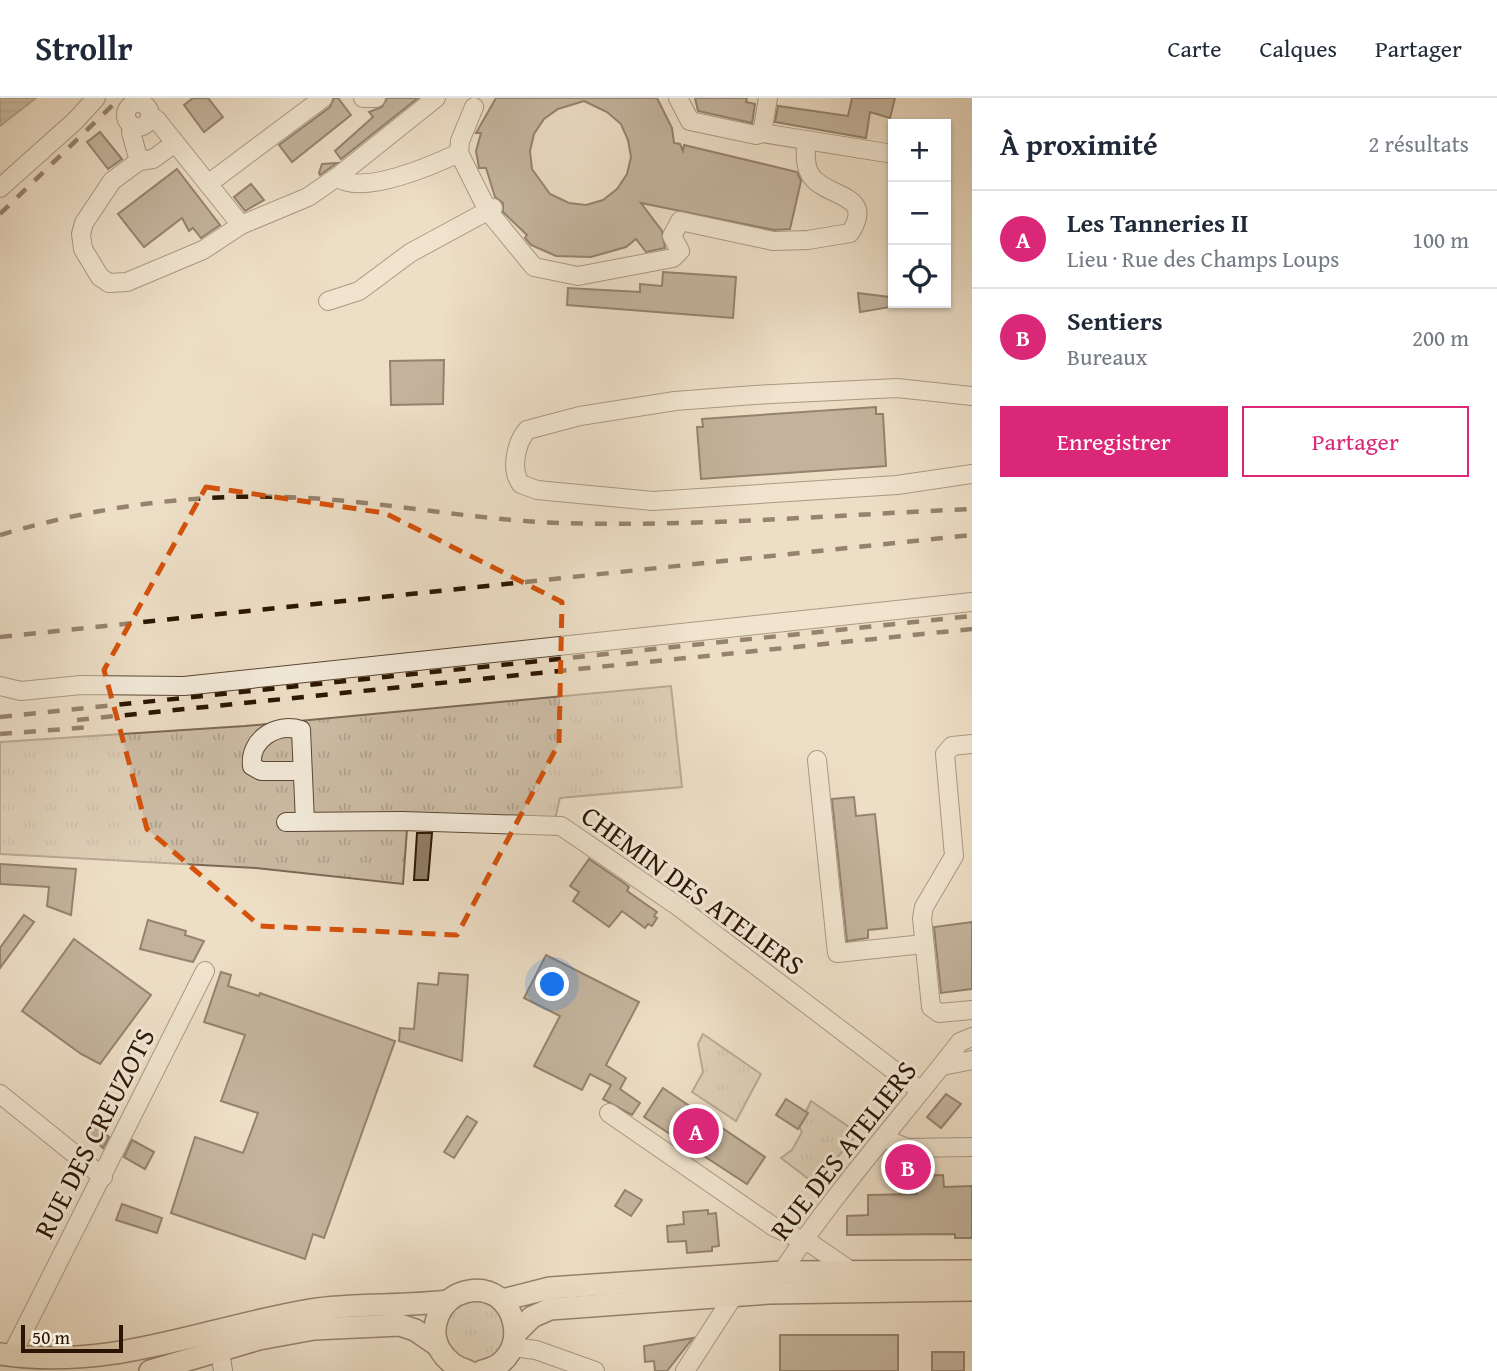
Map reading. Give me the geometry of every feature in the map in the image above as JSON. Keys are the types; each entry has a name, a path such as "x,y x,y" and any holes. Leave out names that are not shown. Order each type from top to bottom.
{"main road":[{"path":"494,1369 532,1317 550,1309 852,1271 972,1271"},
{"path":"502,1300 550,1288 757,1284 972,1290"},
{"path":"6,1362 104,1356 151,1349 313,1310 448,1301 469,1291 492,1293 502,1300 513,1315 515,1340"},
{"path":"437,1345 436,1321 448,1301"},
{"path":"150,1371 222,1361 288,1332 391,1325 408,1326 437,1345 444,1357 459,1369"}],"street":[{"path":"0,188 66,130 96,98"},
{"path":"208,184 323,98"},
{"path":"363,98 376,98"},
{"path":"175,143 153,159 138,161 106,187 82,229 83,249 104,281 114,284 127,282 184,259 221,240 240,225 293,204 337,177 436,98"},
{"path":"678,98 690,121 757,135 762,133 888,152"},
{"path":"762,133 768,98"},
{"path":"474,107 460,141 459,153 490,209 534,267 578,276 673,258 680,251 672,236 680,221 773,242 850,233 857,215 855,205 851,199 813,178 807,167 806,140"},
{"path":"138,161 131,132 133,126 145,125 150,118 156,120 240,225"},
{"path":"337,177 346,183 373,183 459,153"},
{"path":"328,301 365,288 410,253 490,209"},
{"path":"972,396 925,390 868,388 675,401 580,416 527,430 520,442 515,471 521,484 537,490 653,501 897,485 972,474"},
{"path":"0,686 21,691 81,685 184,686 972,602"},
{"path":"972,744 952,747 945,754 954,856 922,912 933,1010 942,1013 972,1010"},
{"path":"817,760 837,953 924,944"},
{"path":"301,771 306,822"},
{"name":"CHEMIN DES ATELIERS","path":"286,822 402,821 561,826 679,907 921,1091"},
{"name":"RUE DES CREUZOTS","path":"6,1362 103,1177 205,971"},
{"path":"942,1066 960,1042 972,1037"},
{"name":"RUE DES ATELIERS","path":"685,1371 757,1284 803,1240 942,1066 972,1060"},
{"path":"0,1094 103,1177"},
{"path":"609,1113 778,1229 803,1240 852,1271"},
{"path":"883,1138 907,1148 972,1147"},
{"path":"515,1340 595,1371"}],"highlighted area":[{"path":"206,487 385,513 562,602 559,743 457,935 260,926 147,829 104,670"}],"green space":[{"path":"671,686 682,787 560,798 555,819 408,816 403,884 256,868 0,854 0,742 245,726"},
{"path":"703,1034 761,1074 736,1121 692,1092 703,1072 698,1044"},
{"path":"811,1101 858,1133 815,1184 781,1158 792,1150 802,1132 799,1126"},
{"path":"475,1301 497,1310 506,1332 497,1354 475,1363 453,1354 444,1332 453,1310"}],"shaded area":[{"path":"0,98 36,98 0,126"}],"building":[{"path":"193,98 208,98 223,117 204,132 184,105"},
{"path":"334,98 338,98 351,115 292,162 279,145 330,107"},
{"path":"387,98 418,98 341,159 335,151 373,117 369,112 382,107"},
{"path":"496,98 657,98 672,128 674,143 680,144 683,151 684,145 797,172 801,181 790,229 774,230 641,203 662,231 665,248 646,252 636,239 626,247 591,257 556,256 531,245 525,238 527,235 503,212 503,203 495,197 486,168 479,168 476,151 481,133 476,133","holes":["584,101 607,112 621,124 631,157 627,174 617,189 603,200 586,205 569,203 550,194 532,169 530,151 534,134 544,119 558,109"]},
{"path":"695,98 747,98 746,102 755,104 752,123 698,111"},
{"path":"852,98 895,98 890,118 870,112 866,138 775,122 778,106 848,116"},
{"path":"100,132 122,159 108,169 87,142"},
{"path":"337,163 320,175 322,164"},
{"path":"177,169 220,225 201,238 193,228 189,231 182,218 144,247 118,214"},
{"path":"251,184 264,200 245,211 234,197"},
{"path":"663,272 736,277 733,318 567,305 568,288 640,292 640,284 662,286"},
{"path":"858,293 888,297 888,307 860,312"},
{"path":"444,360 443,404 391,405 390,361"},
{"path":"876,407 876,414 883,414 886,466 701,479 697,427 703,427 702,419"},
{"path":"854,797 856,816 875,814 887,928 868,930 868,938 847,941 832,799"},
{"path":"417,833 432,833 428,880 414,880"},
{"path":"589,859 624,883 629,887 627,891 657,912 652,926 648,924 645,928 622,911 609,927 573,901 579,892 570,886"},
{"path":"0,864 76,869 71,915 47,906 49,887 0,884"},
{"path":"24,915 34,922 0,968 0,948"},
{"path":"148,920 186,931 185,935 204,941 193,962 140,949"},
{"path":"972,922 972,989 941,993 934,927"},
{"path":"74,939 151,995 100,1064 81,1054 22,1011"},
{"path":"546,955 639,1002 606,1065 626,1078 620,1089 640,1103 632,1115 603,1099 611,1085 590,1074 582,1090 534,1066 560,1016 524,998"},
{"path":"221,972 231,975 228,986 259,996 260,993 395,1041 324,1238 313,1234 305,1259 171,1213 195,1137 243,1153 258,1113 221,1101 245,1035 204,1022"},
{"path":"439,973 468,975 462,1061 399,1041 400,1028 414,1029 418,983 438,985"},
{"path":"663,1088 765,1157 747,1184 644,1117"},
{"path":"946,1094 961,1104 941,1128 927,1117"},
{"path":"786,1099 808,1113 798,1129 776,1115"},
{"path":"467,1116 477,1122 454,1158 444,1152"},
{"path":"97,1125 109,1137 103,1148 88,1133"},
{"path":"132,1140 154,1152 145,1169 124,1157"},
{"path":"943,1175 944,1187 972,1186 972,1238 955,1238 955,1234 847,1235 847,1216 868,1215 868,1195 917,1194 917,1176"},
{"path":"625,1190 642,1200 631,1216 615,1206"},
{"path":"122,1204 162,1218 157,1233 116,1220"},
{"path":"708,1210 708,1214 716,1213 719,1246 712,1247 712,1251 687,1253 686,1241 668,1242 667,1226 684,1224 683,1212"},
{"path":"780,1335 898,1335 898,1371 780,1371"},
{"path":"693,1338 667,1371 655,1371 654,1361 645,1362 644,1346"},
{"path":"932,1352 964,1352 964,1371 932,1371"}],"railway":[{"path":"0,214 120,98"},
{"path":"0,535 114,509 230,497 339,500 497,519 611,524 714,522 972,509"},
{"path":"0,637 972,535"},
{"path":"0,717 972,616"},
{"path":"77,720 972,629"},
{"path":"0,734 91,727"}],"place":[{"name":"Les Tanneries II","path":"696,1131"},
{"name":"Sentiers","path":"908,1167"}]}
